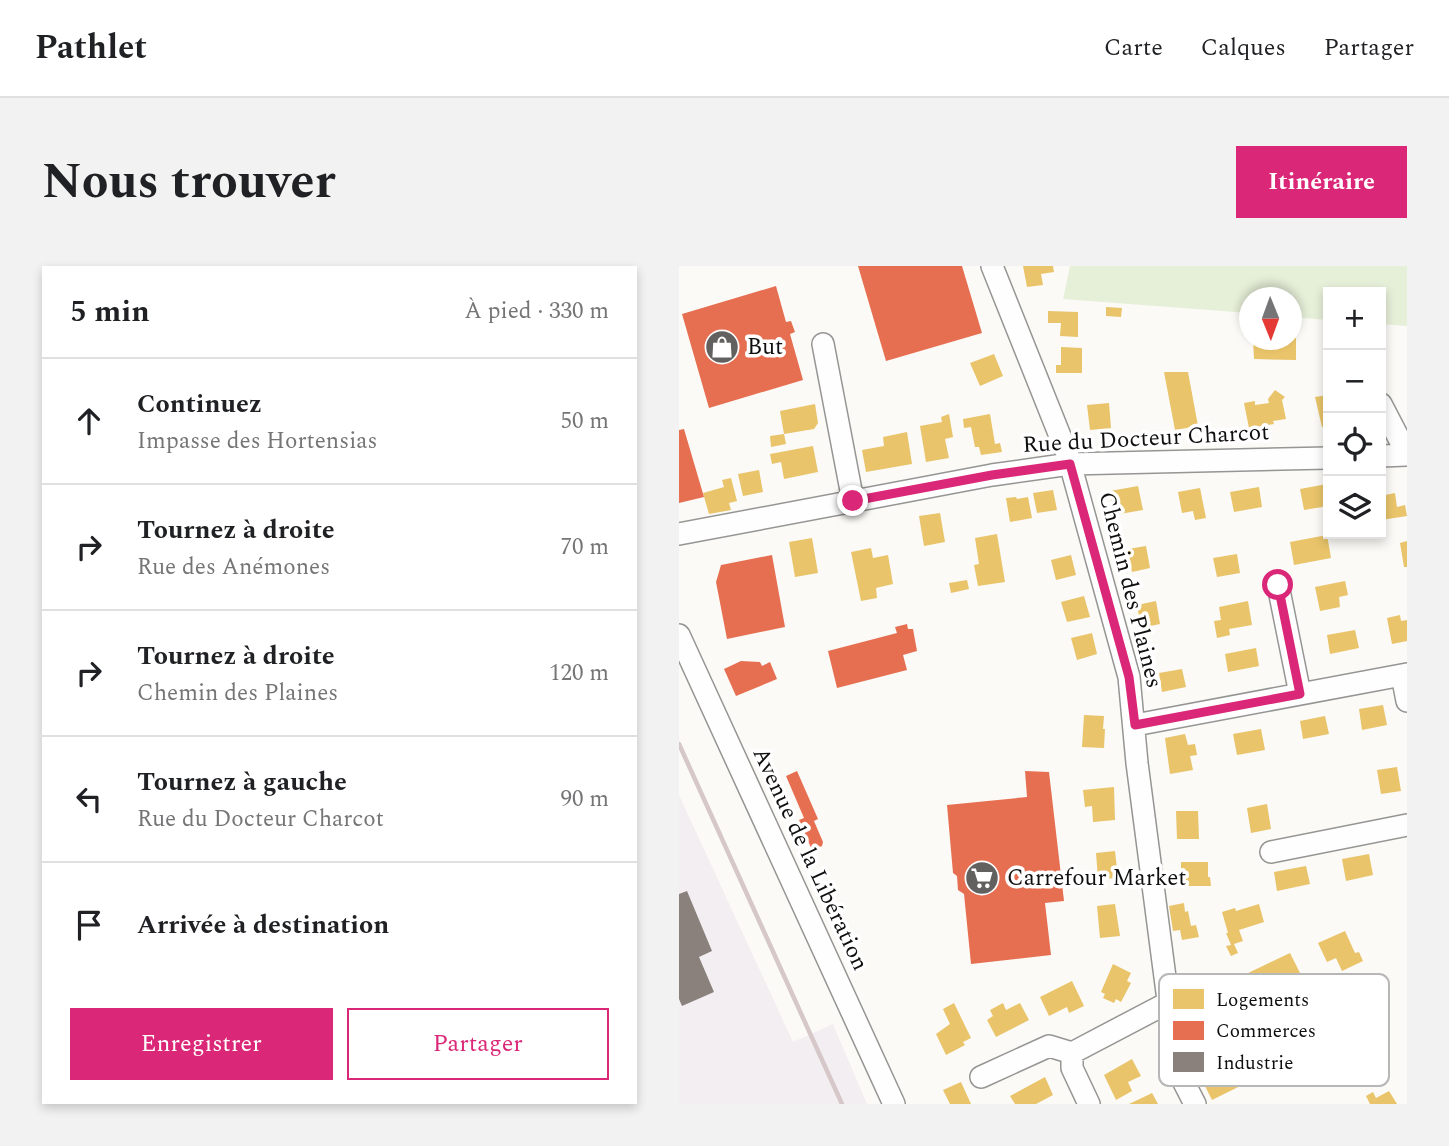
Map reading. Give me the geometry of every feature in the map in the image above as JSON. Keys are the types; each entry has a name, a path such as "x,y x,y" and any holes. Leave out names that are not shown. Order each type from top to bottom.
{"street":[{"name":"Chemin des Plaines","path":"992,266 1070,464 1129,677 1137,763 1165,974"},
{"path":"823,344 853,501"},
{"path":"1386,413 1407,454 1386,456"},
{"name":"Rue du Docteur Charcot","path":"679,534 992,475 1070,464 1323,458"},
{"path":"1278,585 1300,694"},
{"name":"Avenue de la Libération","path":"679,635 894,1104"},
{"path":"1135,725 1405,674 1407,701"},
{"path":"1271,852 1407,825"},
{"path":"981,1077 1049,1045 1072,1053 1159,1008"},
{"path":"1072,1053 1072,1068 1089,1104"},
{"name":"Chemin des Plaines","path":"1186,1086 1195,1104"}],"shaded area":[{"path":"679,795 793,1042 833,1024 867,1104 679,1104"}],"green space":[{"path":"1070,266 1407,266 1407,326 1386,324 1386,287 1323,287 1323,320 1302,318 1302,287 1239,287 1239,312 1063,299"}],"building: Logements":[{"path":"1023,266 1053,266 1054,272 1041,274 1043,285 1027,287"},
{"path":"1106,307 1122,308 1121,317 1106,316"},
{"path":"1048,311 1078,312 1078,337 1060,336 1061,323 1048,323"},
{"path":"1061,347 1082,348 1082,373 1056,373 1056,365 1061,365"},
{"path":"1254,350 1296,350 1296,360 1254,359"},
{"path":"994,354 1003,376 980,386 970,363"},
{"path":"1164,372 1188,372 1198,426 1175,430"},
{"path":"1275,390 1285,397 1282,400 1286,419 1249,428 1244,403 1269,403 1268,399"},
{"path":"1323,396 1323,427 1322,427 1315,397"},
{"path":"1109,403 1111,428 1090,430 1087,405"},
{"path":"815,404 818,423 814,429 784,434 780,411"},
{"path":"949,414 953,437 945,439 949,458 926,462 920,426 942,422 941,417"},
{"path":"990,414 995,444 1000,443 1002,452 981,455 979,447 975,447 971,427 964,428 963,419"},
{"path":"907,432 912,464 866,472 862,450 884,446 883,437"},
{"path":"784,434 786,444 771,447 770,436"},
{"path":"813,446 818,472 784,479 781,462 772,464 770,454"},
{"path":"759,470 763,492 743,496 738,474"},
{"path":"731,478 737,501 729,503 731,510 709,514 703,493 724,487 722,480"},
{"path":"1323,485 1323,507 1304,510 1300,489"},
{"path":"1138,486 1143,510 1114,515 1110,491"},
{"path":"1259,487 1262,507 1234,512 1230,492"},
{"path":"1200,488 1206,518 1195,520 1193,511 1182,513 1178,492"},
{"path":"1053,490 1057,510 1037,513 1033,493"},
{"path":"1395,493 1397,507 1405,505 1407,516 1386,519 1386,495"},
{"path":"1028,497 1032,518 1010,522 1006,498"},
{"path":"940,513 945,542 924,546 919,516"},
{"path":"997,534 1005,582 978,586 974,565 979,564 975,538"},
{"path":"1323,536 1323,539 1328,539 1331,558 1294,565 1290,542"},
{"path":"812,538 818,573 795,577 789,542"},
{"path":"1407,541 1407,567 1404,567 1400,543"},
{"path":"1146,546 1150,568 1132,572 1128,549"},
{"path":"871,548 873,558 888,555 893,584 876,588 877,598 861,601 851,552"},
{"path":"1237,554 1240,573 1217,577 1213,558"},
{"path":"1071,555 1076,575 1056,580 1051,560"},
{"path":"967,580 969,589 951,593 949,583"},
{"path":"1345,581 1348,595 1339,597 1340,607 1320,611 1315,587"},
{"path":"1084,596 1090,617 1067,622 1061,602"},
{"path":"1156,601 1160,624 1141,628 1137,605"},
{"path":"1248,601 1252,625 1229,629 1230,635 1217,638 1214,621 1221,620 1219,607"},
{"path":"1400,615 1401,621 1407,620 1407,641 1392,644 1387,618"},
{"path":"1355,630 1359,648 1330,654 1327,635"},
{"path":"1092,633 1097,654 1077,660 1071,638"},
{"path":"1256,648 1259,666 1228,672 1225,654"},
{"path":"1182,669 1186,687 1162,692 1159,673"},
{"path":"1383,705 1387,725 1362,730 1359,709"},
{"path":"1084,715 1104,716 1104,748 1082,747"},
{"path":"1325,716 1329,734 1303,739 1300,721"},
{"path":"1261,729 1265,750 1237,755 1233,734"},
{"path":"1185,734 1188,745 1195,744 1197,755 1190,756 1193,770 1170,774 1165,738"},
{"path":"1397,767 1401,791 1381,794 1377,770"},
{"path":"1114,787 1115,820 1093,822 1092,806 1085,807 1083,790"},
{"path":"1267,804 1271,829 1251,833 1247,808"},
{"path":"1176,811 1198,811 1199,839 1177,839"},
{"path":"1115,851 1118,878 1098,879 1096,853"},
{"path":"1369,854 1373,875 1346,881 1342,859"},
{"path":"1181,862 1208,862 1211,886 1181,886"},
{"path":"1306,866 1310,884 1277,891 1274,872"},
{"path":"1184,903 1191,926 1196,925 1199,937 1182,940 1180,930 1173,931 1169,906"},
{"path":"1115,904 1120,936 1100,938 1097,906"},
{"path":"1259,904 1264,922 1239,930 1243,941 1234,944 1238,953 1231,956 1226,946 1231,945 1222,912"},
{"path":"1345,931 1355,953 1359,952 1363,961 1342,971 1336,958 1327,962 1318,943"},
{"path":"1290,953 1300,973 1298,974 1246,974"},
{"path":"1113,964 1131,973 1127,981 1131,983 1121,1002 1116,999 1114,1003 1103,998 1105,994 1101,992"},
{"path":"1072,981 1084,1006 1069,1013 1067,1007 1049,1016 1040,997"},
{"path":"954,1003 971,1038 963,1042 965,1045 946,1055 936,1034 950,1024 943,1009"},
{"path":"1003,1003 1006,1010 1020,1003 1029,1020 996,1037 987,1020 993,1016 990,1010"},
{"path":"1132,1059 1141,1076 1128,1082 1132,1091 1116,1100 1104,1075"},
{"path":"1045,1077 1053,1095 1036,1104 1015,1104 1010,1096"},
{"path":"961,1082 971,1104 950,1104 943,1090"},
{"path":"1205,1086 1240,1086 1212,1100"},
{"path":"1389,1091 1397,1104 1370,1104 1366,1096 1373,1092 1376,1098"},
{"path":"1152,1093 1158,1104 1129,1104 1148,1095"}],"building: Commerces":[{"path":"858,266 962,266 982,333 886,361"},
{"path":"776,286 786,322 791,321 795,332 790,334 803,380 709,408 682,314"},
{"path":"684,429 704,497 679,503 679,430"},
{"path":"772,555 785,627 727,639 716,582 721,565"},
{"path":"907,624 908,629 913,629 917,651 903,655 907,670 837,688 828,651 897,633 895,627"},
{"path":"741,661 760,662 762,666 770,662 777,679 736,696 724,669"},
{"path":"797,771 818,819 814,821 823,842 822,846 812,850 799,820 804,818 786,776"},
{"path":"1025,771 1049,772 1064,901 1045,903 1051,955 971,964 964,894 958,890 957,876 953,873 947,805 1027,797"}],"building: Industrie":[{"path":"687,891 712,951 699,957 714,992 682,1006 679,999 679,894"}],"railway":[{"path":"679,744 842,1104"}],"place":[{"name":"But","path":"722,347"},
{"name":"Carrefour Market","path":"982,878"}],"route":[{"path":"853,501 992,475 1070,464 1129,677 1135,725 1300,694 1278,585"}]}
